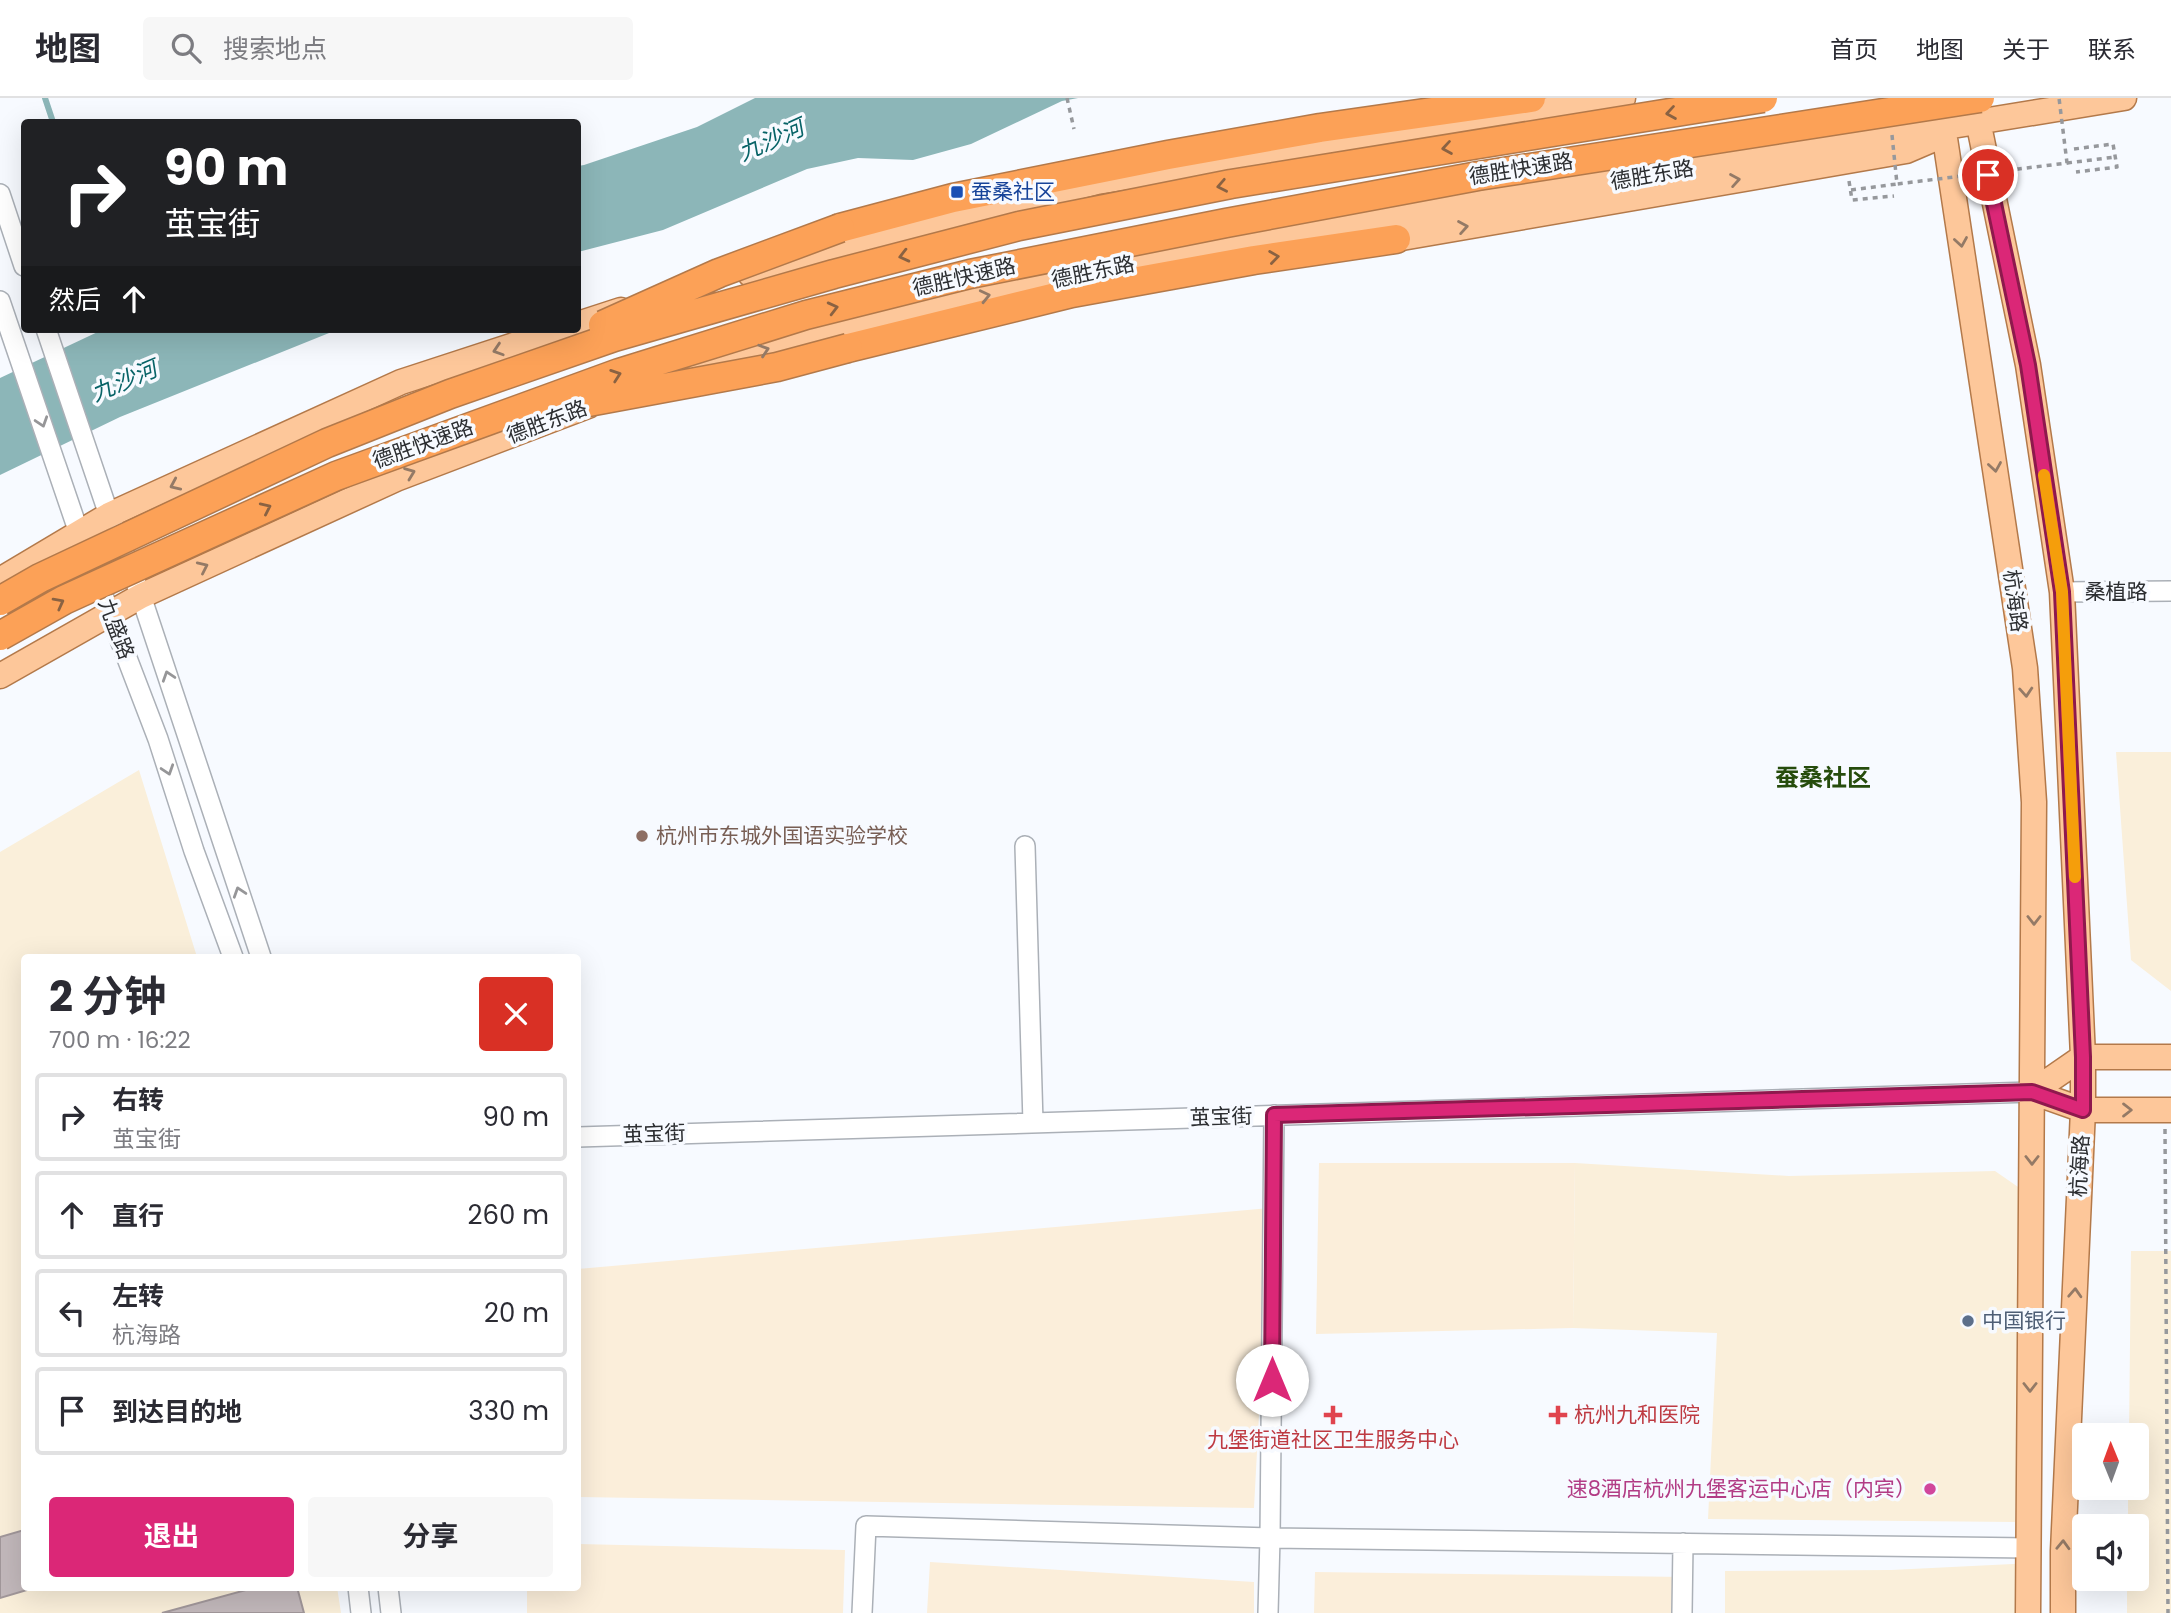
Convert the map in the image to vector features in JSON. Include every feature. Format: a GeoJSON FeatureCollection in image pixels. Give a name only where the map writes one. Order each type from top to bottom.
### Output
{"type":"FeatureCollection","features":[{"type":"Feature","properties":{"kind":"highway"},"geometry":{"type":"LineString","coordinates":[[450,394],[719,273],[852,225],[953,198],[1168,155],[1320,128],[1531,98]]}},
{"type":"Feature","properties":{"kind":"highway","name":"德胜快速路"},"geometry":{"type":"LineString","coordinates":[[0,601],[40,578],[327,443],[450,394],[627,333],[834,274],[1019,226],[1231,184],[1763,98]]}},
{"type":"Feature","properties":{"kind":"highway","name":"德胜快速路"},"geometry":{"type":"LineString","coordinates":[[0,636],[64,600],[336,476],[620,373],[806,315],[970,274],[1478,176],[1977,106]]}},
{"type":"Feature","properties":{"kind":"highway"},"geometry":{"type":"LineString","coordinates":[[485,422],[777,367],[1072,293],[1254,260],[1396,239]]}},
{"type":"Feature","properties":{"kind":"main road"},"geometry":{"type":"LineString","coordinates":[[581,323],[792,262],[1097,181],[1623,98]]}},
{"type":"Feature","properties":{"kind":"main road","name":"杭海路"},"geometry":{"type":"LineString","coordinates":[[1940,98],[2025,668],[2034,802],[2028,1613]]}},
{"type":"Feature","properties":{"kind":"main road"},"geometry":{"type":"LineString","coordinates":[[1396,239],[1906,151],[1944,130],[1977,106],[2124,98]]}},
{"type":"Feature","properties":{"kind":"main road","name":"杭海路"},"geometry":{"type":"LineString","coordinates":[[1977,106],[2028,365],[2062,592],[2083,1057],[2083,1110],[2063,1537],[2063,1613]]}},
{"type":"Feature","properties":{"kind":"main road","name":"德胜东路"},"geometry":{"type":"LineString","coordinates":[[0,676],[141,596],[396,479],[592,405],[785,343],[1076,274],[1264,239],[1944,130]]}},
{"type":"Feature","properties":{"kind":"main road"},"geometry":{"type":"LineString","coordinates":[[0,580],[109,515],[401,382],[551,333]]}},
{"type":"Feature","properties":{"kind":"main road"},"geometry":{"type":"LineString","coordinates":[[2032,1092],[2083,1057],[2171,1057]]}},
{"type":"Feature","properties":{"kind":"main road"},"geometry":{"type":"LineString","coordinates":[[2032,1092],[2083,1110],[2168,1110]]}},
{"type":"Feature","properties":{"kind":"street"},"geometry":{"type":"LineString","coordinates":[[0,194],[21,257]]}},
{"type":"Feature","properties":{"kind":"street","name":"九盛路"},"geometry":{"type":"LineString","coordinates":[[0,301],[79,533],[158,739],[232,954]]}},
{"type":"Feature","properties":{"kind":"street","name":"九盛路"},"geometry":{"type":"LineString","coordinates":[[49,338],[109,515],[141,596],[260,954]]}},
{"type":"Feature","properties":{"kind":"street","name":"桑植路"},"geometry":{"type":"LineString","coordinates":[[2062,592],[2171,591]]}},
{"type":"Feature","properties":{"kind":"street"},"geometry":{"type":"LineString","coordinates":[[1026,846],[1032,1123]]}},
{"type":"Feature","properties":{"kind":"street","name":"茧宝街"},"geometry":{"type":"LineString","coordinates":[[581,1136],[2032,1092]]}},
{"type":"Feature","properties":{"kind":"street"},"geometry":{"type":"LineString","coordinates":[[1268,1613],[1274,1115]]}},
{"type":"Feature","properties":{"kind":"street"},"geometry":{"type":"LineString","coordinates":[[862,1613],[866,1526],[1270,1538],[2029,1548]]}},
{"type":"Feature","properties":{"kind":"street"},"geometry":{"type":"LineString","coordinates":[[1682,1613],[1683,1543]]}},
{"type":"Feature","properties":{"kind":"street"},"geometry":{"type":"LineString","coordinates":[[358,1591],[361,1613]]}},
{"type":"Feature","properties":{"kind":"street"},"geometry":{"type":"LineString","coordinates":[[388,1591],[391,1613]]}},
{"type":"Feature","properties":{"kind":"path"},"geometry":{"type":"LineString","coordinates":[[1067,98],[1074,129]]}},
{"type":"Feature","properties":{"kind":"path"},"geometry":{"type":"LineString","coordinates":[[2059,98],[2067,163]]}},
{"type":"Feature","properties":{"kind":"path"},"geometry":{"type":"LineString","coordinates":[[1892,135],[1898,184]]}},
{"type":"Feature","properties":{"kind":"path"},"geometry":{"type":"LineString","coordinates":[[2074,149],[2113,144],[2117,167],[2076,172]]}},
{"type":"Feature","properties":{"kind":"path"},"geometry":{"type":"LineString","coordinates":[[1850,190],[2115,157]]}},
{"type":"Feature","properties":{"kind":"path"},"geometry":{"type":"LineString","coordinates":[[1849,180],[1852,200],[1894,196]]}},
{"type":"Feature","properties":{"kind":"path"},"geometry":{"type":"LineString","coordinates":[[2168,1110],[2168,1613]]}},
{"type":"Feature","properties":{"kind":"shaded area"},"geometry":{"type":"Polygon","coordinates":[[[2116,752],[2171,752],[2171,991],[2131,960],[2116,752]]]}},
{"type":"Feature","properties":{"kind":"shaded area"},"geometry":{"type":"Polygon","coordinates":[[[139,770],[196,954],[21,954],[21,1591],[338,1591],[341,1613],[0,1613],[0,852],[139,770]]]}},
{"type":"Feature","properties":{"kind":"shaded area"},"geometry":{"type":"Polygon","coordinates":[[[1319,1163],[1575,1163],[1573,1328],[1316,1334],[1319,1163]]]}},
{"type":"Feature","properties":{"kind":"shaded area"},"geometry":{"type":"Polygon","coordinates":[[[1575,1163],[1789,1176],[1995,1171],[2021,1189],[2023,1270],[2015,1522],[1708,1519],[1717,1333],[1573,1328],[1575,1163]]]}},
{"type":"Feature","properties":{"kind":"shaded area"},"geometry":{"type":"Polygon","coordinates":[[[1270,1208],[1254,1508],[581,1497],[581,1269],[1270,1208]]]}},
{"type":"Feature","properties":{"kind":"shaded area"},"geometry":{"type":"Polygon","coordinates":[[[2131,1251],[2171,1251],[2171,1613],[2127,1613],[2127,1591],[2149,1591],[2149,1514],[2128,1514],[2128,1500],[2149,1500],[2149,1423],[2129,1423],[2131,1251]]]}},
{"type":"Feature","properties":{"kind":"shaded area"},"geometry":{"type":"Polygon","coordinates":[[[581,1544],[845,1550],[843,1613],[527,1613],[527,1591],[581,1591],[581,1544]]]}},
{"type":"Feature","properties":{"kind":"shaded area"},"geometry":{"type":"Polygon","coordinates":[[[930,1562],[1254,1582],[1254,1613],[927,1613],[930,1562]]]}},
{"type":"Feature","properties":{"kind":"shaded area"},"geometry":{"type":"Polygon","coordinates":[[[2033,1563],[2033,1613],[1725,1613],[1725,1571],[1891,1570],[2033,1563]]]}},
{"type":"Feature","properties":{"kind":"shaded area"},"geometry":{"type":"Polygon","coordinates":[[[1315,1572],[1684,1577],[1683,1613],[1314,1613],[1315,1572]]]}},
{"type":"Feature","properties":{"kind":"water","name":"九沙河"},"geometry":{"type":"Polygon","coordinates":[[[755,98],[1078,98],[1062,101],[971,144],[913,160],[858,158],[807,169],[663,230],[581,251],[581,166],[697,127],[755,98]]]}},
{"type":"Feature","properties":{"kind":"water","name":"九沙河"},"geometry":{"type":"Polygon","coordinates":[[[96,333],[329,333],[120,417],[0,475],[0,378],[96,333]]]}},
{"type":"Feature","properties":{"kind":"building"},"geometry":{"type":"Polygon","coordinates":[[[21,1531],[21,1591],[24,1591],[0,1598],[0,1537],[21,1531]]]}},
{"type":"Feature","properties":{"kind":"building"},"geometry":{"type":"Polygon","coordinates":[[[242,1591],[298,1591],[304,1613],[162,1613],[242,1591]]]}},
{"type":"Feature","properties":{"kind":"waterway"},"geometry":{"type":"LineString","coordinates":[[45,98],[52,119]]}},
{"type":"Feature","properties":{"kind":"slow traffic"},"geometry":{"type":"LineString","coordinates":[[2044,475],[2062,592],[2075,877]]}},
{"type":"Feature","properties":{"kind":"place","name":"蚕桑社区"},"geometry":{"type":"Point","coordinates":[957,192]}},
{"type":"Feature","properties":{"kind":"place","name":"杭州市东城外国语实验学校"},"geometry":{"type":"Point","coordinates":[642,836]}},
{"type":"Feature","properties":{"kind":"place","name":"中国银行"},"geometry":{"type":"Point","coordinates":[1968,1321]}},
{"type":"Feature","properties":{"kind":"place","name":"九堡街道社区卫生服务中心"},"geometry":{"type":"Point","coordinates":[1333,1415]}},
{"type":"Feature","properties":{"kind":"place","name":"杭州九和医院"},"geometry":{"type":"Point","coordinates":[1558,1415]}},
{"type":"Feature","properties":{"kind":"place","name":"速8酒店杭州九堡客运中心店（内宾）"},"geometry":{"type":"Point","coordinates":[1930,1489]}},
{"type":"Feature","properties":{"kind":"district","name":"蚕桑社区"},"geometry":{"type":"Point","coordinates":[1823,778]}},
{"type":"Feature","properties":{"kind":"route"},"geometry":{"type":"LineString","coordinates":[[1272,1380],[1274,1115],[2032,1092],[2083,1110],[2083,1057],[2062,592],[2028,365],[1988,175]]}}]}
